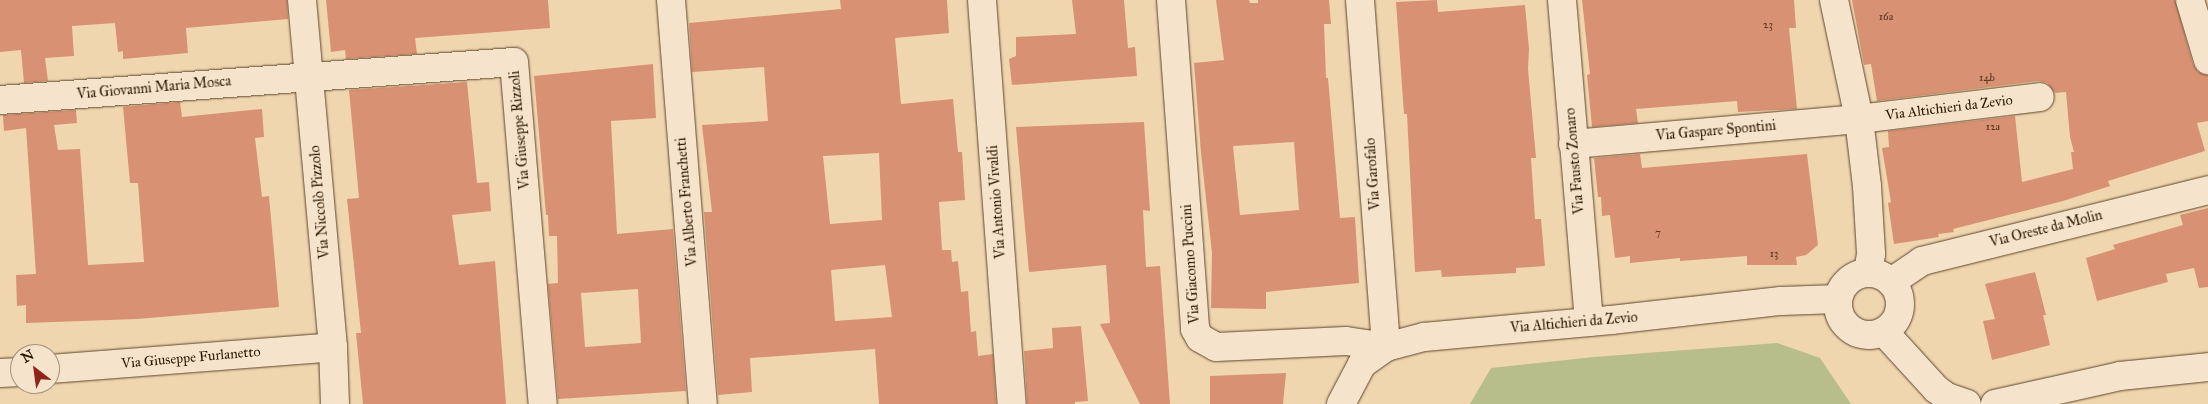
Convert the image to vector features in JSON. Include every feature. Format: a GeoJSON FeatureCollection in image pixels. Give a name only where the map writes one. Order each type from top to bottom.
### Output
{"type":"FeatureCollection","features":[{"type":"Feature","properties":{"kind":"street","name":"Via Niccolò Pizzolo"},"geometry":{"type":"LineString","coordinates":[[302,0],[333,347],[335,404]]}},
{"type":"Feature","properties":{"kind":"street","name":"Via Alberto Franchetti"},"geometry":{"type":"LineString","coordinates":[[671,0],[703,404]]}},
{"type":"Feature","properties":{"kind":"street","name":"Via Antonio Vivaldi"},"geometry":{"type":"LineString","coordinates":[[982,0],[1012,404]]}},
{"type":"Feature","properties":{"kind":"street","name":"Via Giacomo Puccini"},"geometry":{"type":"LineString","coordinates":[[1172,0],[1195,329],[1200,338],[1216,347],[1346,341],[1386,347]]}},
{"type":"Feature","properties":{"kind":"street","name":"Via Garofalo"},"geometry":{"type":"LineString","coordinates":[[1360,0],[1386,347]]}},
{"type":"Feature","properties":{"kind":"street","name":"Via Fausto Zonaro"},"geometry":{"type":"LineString","coordinates":[[1562,0],[1589,322]]}},
{"type":"Feature","properties":{"kind":"street"},"geometry":{"type":"LineString","coordinates":[[1834,0],[1859,119],[1867,186],[1871,254],[1880,278],[1898,294],[1900,306],[1897,316],[1884,332],[1871,335],[1860,334],[1850,329],[1842,321],[1838,310],[1838,299],[1848,281],[1858,275],[1880,278]]}},
{"type":"Feature","properties":{"kind":"street"},"geometry":{"type":"LineString","coordinates":[[2190,0],[2208,60]]}},
{"type":"Feature","properties":{"kind":"street","name":"Via Giuseppe Rizzoli"},"geometry":{"type":"LineString","coordinates":[[308,76],[514,62],[543,404]]}},
{"type":"Feature","properties":{"kind":"street","name":"Via Giovanni Maria Mosca"},"geometry":{"type":"LineString","coordinates":[[0,100],[308,76]]}},
{"type":"Feature","properties":{"kind":"street","name":"Via Altichieri da Zevio"},"geometry":{"type":"LineString","coordinates":[[1859,119],[2040,96]]}},
{"type":"Feature","properties":{"kind":"street","name":"Via Gaspare Spontini"},"geometry":{"type":"LineString","coordinates":[[1573,144],[1859,119]]}},
{"type":"Feature","properties":{"kind":"street","name":"Via Oreste da Molin"},"geometry":{"type":"LineString","coordinates":[[1880,278],[1922,261],[2208,190]]}},
{"type":"Feature","properties":{"kind":"street","name":"Via Altichieri da Zevio"},"geometry":{"type":"LineString","coordinates":[[1341,404],[1362,364],[1386,347],[1424,337],[1589,322],[1781,301],[1838,299]]}},
{"type":"Feature","properties":{"kind":"street"},"geometry":{"type":"LineString","coordinates":[[1884,332],[1936,388],[1947,396],[1967,404]]}},
{"type":"Feature","properties":{"kind":"street","name":"Via Giuseppe Furlanetto"},"geometry":{"type":"LineString","coordinates":[[60,368],[333,347]]}},
{"type":"Feature","properties":{"kind":"street"},"geometry":{"type":"LineString","coordinates":[[1995,404],[2120,376],[2208,367]]}},
{"type":"Feature","properties":{"kind":"green space"},"geometry":{"type":"Polygon","coordinates":[[[1777,343],[1820,358],[1851,404],[1470,404],[1491,368],[1594,357],[1777,343]]]}},
{"type":"Feature","properties":{"kind":"building"},"geometry":{"type":"Polygon","coordinates":[[[0,0],[287,0],[288,19],[186,28],[188,53],[123,59],[123,51],[118,52],[115,23],[72,26],[74,56],[45,58],[48,81],[24,83],[21,50],[0,52],[0,0]]]}},
{"type":"Feature","properties":{"kind":"building"},"geometry":{"type":"Polygon","coordinates":[[[326,0],[548,0],[550,28],[415,38],[417,54],[346,59],[345,50],[331,52],[326,0]]]}},
{"type":"Feature","properties":{"kind":"building"},"geometry":{"type":"Polygon","coordinates":[[[840,0],[947,0],[949,33],[895,38],[901,104],[953,99],[958,152],[962,152],[965,200],[939,202],[942,250],[951,250],[952,262],[958,261],[961,292],[968,291],[971,332],[976,331],[978,356],[993,354],[996,404],[879,404],[875,349],[750,358],[752,392],[718,395],[704,212],[712,212],[702,125],[768,121],[764,67],[692,72],[689,23],[841,9],[840,0]],[[879,153],[823,156],[830,224],[882,220],[879,153]],[[885,265],[831,270],[835,321],[892,317],[885,265]]]}},
{"type":"Feature","properties":{"kind":"building"},"geometry":{"type":"Polygon","coordinates":[[[1072,0],[1124,0],[1128,48],[1135,47],[1137,76],[1012,85],[1009,59],[1016,56],[1016,37],[1076,34],[1072,0]]]}},
{"type":"Feature","properties":{"kind":"building"},"geometry":{"type":"Polygon","coordinates":[[[1216,0],[1249,0],[1250,3],[1258,3],[1258,0],[1329,0],[1331,24],[1324,24],[1326,78],[1328,78],[1340,218],[1355,217],[1359,283],[1266,292],[1266,309],[1211,308],[1212,253],[1201,153],[1194,63],[1224,60],[1216,0]],[[1294,142],[1233,146],[1240,215],[1299,210],[1294,142]]]}},
{"type":"Feature","properties":{"kind":"building"},"geometry":{"type":"Polygon","coordinates":[[[1437,0],[1438,12],[1525,5],[1529,49],[1528,69],[1536,158],[1531,158],[1535,219],[1541,219],[1545,266],[1516,268],[1516,273],[1442,277],[1441,270],[1415,272],[1407,114],[1404,114],[1396,2],[1437,0]]]}},
{"type":"Feature","properties":{"kind":"building"},"geometry":{"type":"Polygon","coordinates":[[[1582,0],[1794,0],[1796,28],[1789,28],[1797,109],[1738,112],[1737,101],[1636,109],[1638,123],[1592,127],[1587,75],[1590,74],[1582,0]]]}},
{"type":"Feature","properties":{"kind":"building"},"geometry":{"type":"Polygon","coordinates":[[[1852,0],[2175,0],[2193,64],[2198,72],[2208,75],[2208,121],[2197,123],[2205,151],[2108,181],[2110,186],[2063,201],[1953,229],[1954,232],[1938,234],[1939,237],[1894,244],[1888,203],[1891,202],[1882,148],[1889,147],[1888,131],[2015,116],[2022,182],[2073,169],[2071,152],[2074,152],[2070,137],[2066,92],[2055,93],[2047,83],[2038,81],[1877,101],[1871,64],[1864,65],[1852,0]]]}},
{"type":"Feature","properties":{"kind":"building"},"geometry":{"type":"Polygon","coordinates":[[[653,64],[656,118],[611,121],[617,234],[673,229],[686,391],[558,399],[548,284],[558,283],[557,236],[549,236],[534,76],[653,64]],[[638,289],[581,293],[585,347],[641,343],[638,289]]]}},
{"type":"Feature","properties":{"kind":"building"},"geometry":{"type":"Polygon","coordinates":[[[467,82],[477,183],[489,182],[491,211],[452,215],[459,265],[495,261],[506,404],[363,404],[356,333],[361,333],[347,199],[359,198],[349,90],[467,82]]]}},
{"type":"Feature","properties":{"kind":"building"},"geometry":{"type":"Polygon","coordinates":[[[180,102],[182,117],[262,109],[264,137],[255,138],[262,197],[269,196],[279,307],[137,319],[26,323],[26,305],[17,306],[16,275],[36,274],[26,128],[4,131],[3,115],[76,110],[77,123],[54,125],[58,150],[80,149],[88,265],[144,262],[138,183],[130,183],[123,107],[180,102]]]}},
{"type":"Feature","properties":{"kind":"building"},"geometry":{"type":"Polygon","coordinates":[[[1144,122],[1150,211],[1143,210],[1146,267],[1160,266],[1170,404],[1140,404],[1100,324],[1110,323],[1106,265],[1029,272],[1016,127],[1144,122]]]}},
{"type":"Feature","properties":{"kind":"building"},"geometry":{"type":"Polygon","coordinates":[[[1640,154],[1642,168],[1807,154],[1818,245],[1806,255],[1796,257],[1797,265],[1747,265],[1747,256],[1680,261],[1680,258],[1630,263],[1630,256],[1615,258],[1610,215],[1602,216],[1601,197],[1598,197],[1594,158],[1640,154]]]}},
{"type":"Feature","properties":{"kind":"building"},"geometry":{"type":"Polygon","coordinates":[[[2208,208],[2208,287],[2199,288],[2194,268],[2166,274],[2168,282],[2097,301],[2086,258],[2115,249],[2113,245],[2183,225],[2180,215],[2208,208]]]}},
{"type":"Feature","properties":{"kind":"building"},"geometry":{"type":"Polygon","coordinates":[[[2035,272],[2046,315],[2043,315],[2050,345],[1992,360],[1983,321],[1995,319],[1985,284],[2035,272]]]}},
{"type":"Feature","properties":{"kind":"building"},"geometry":{"type":"Polygon","coordinates":[[[1081,326],[1088,401],[1075,402],[1075,404],[1027,404],[1024,351],[1053,348],[1052,328],[1081,326]]]}},
{"type":"Feature","properties":{"kind":"building"},"geometry":{"type":"Polygon","coordinates":[[[1286,373],[1283,404],[1210,404],[1210,376],[1286,373]]]}}]}
